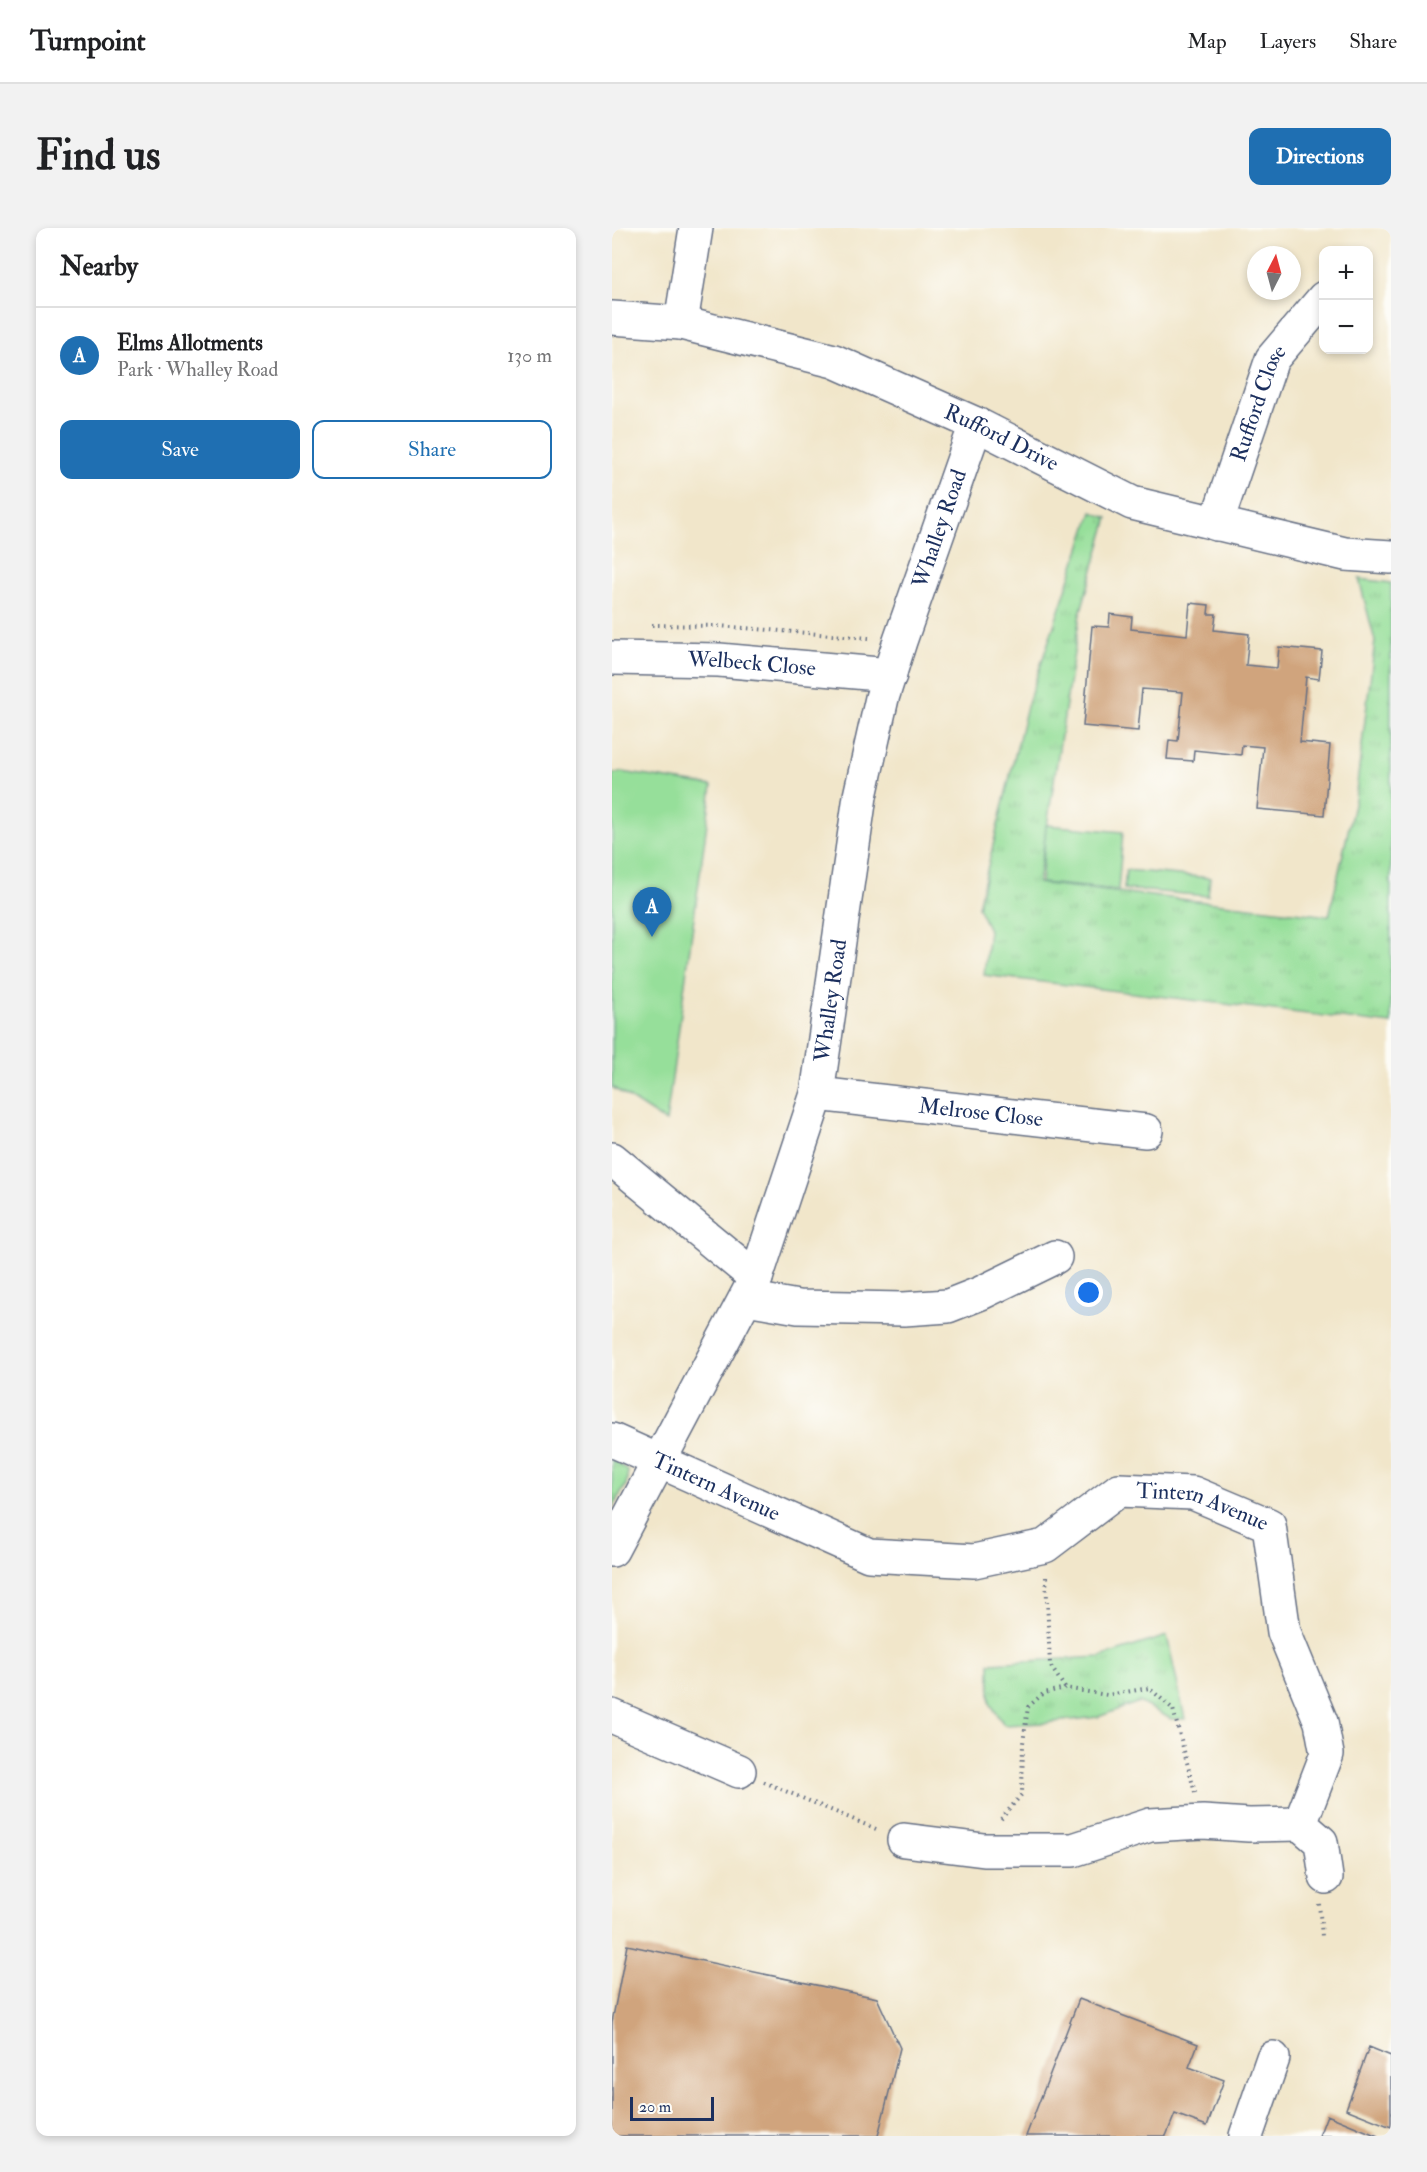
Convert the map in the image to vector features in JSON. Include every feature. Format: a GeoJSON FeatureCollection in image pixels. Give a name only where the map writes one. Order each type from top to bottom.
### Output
{"type":"FeatureCollection","features":[{"type":"Feature","properties":{"kind":"street"},"geometry":{"type":"LineString","coordinates":[[681,323],[696,228]]}},
{"type":"Feature","properties":{"kind":"street","name":"Rufford Close"},"geometry":{"type":"LineString","coordinates":[[1216,524],[1272,359],[1321,300]]}},
{"type":"Feature","properties":{"kind":"street","name":"Rufford Drive"},"geometry":{"type":"LineString","coordinates":[[612,318],[681,323],[834,361],[976,424],[1132,503],[1345,554],[1391,557]]}},
{"type":"Feature","properties":{"kind":"street","name":"Whalley Road"},"geometry":{"type":"LineString","coordinates":[[612,1551],[751,1288],[817,1094],[860,795],[882,698],[976,424]]}},
{"type":"Feature","properties":{"kind":"street","name":"Welbeck Close"},"geometry":{"type":"LineString","coordinates":[[612,658],[719,660],[890,675]]}},
{"type":"Feature","properties":{"kind":"street","name":"Melrose Close"},"geometry":{"type":"LineString","coordinates":[[817,1094],[1146,1131]]}},
{"type":"Feature","properties":{"kind":"street"},"geometry":{"type":"LineString","coordinates":[[612,1159],[751,1288],[798,1307],[904,1309],[948,1306],[981,1293],[1055,1257]]}},
{"type":"Feature","properties":{"kind":"street","name":"Tintern Avenue"},"geometry":{"type":"LineString","coordinates":[[612,1440],[869,1555],[974,1561],[1045,1546],[1119,1490],[1193,1493],[1269,1525],[1284,1632],[1321,1722],[1327,1754],[1300,1824]]}},
{"type":"Feature","properties":{"kind":"street"},"geometry":{"type":"LineString","coordinates":[[612,1716],[739,1771]]}},
{"type":"Feature","properties":{"kind":"street"},"geometry":{"type":"LineString","coordinates":[[904,1840],[984,1850],[1073,1850],[1150,1825],[1203,1822],[1249,1825],[1300,1824],[1321,1842],[1326,1877]]}},
{"type":"Feature","properties":{"kind":"street"},"geometry":{"type":"LineString","coordinates":[[1246,2136],[1272,2058]]}},
{"type":"Feature","properties":{"kind":"path"},"geometry":{"type":"LineString","coordinates":[[1045,1546],[1050,1665],[1065,1688]]}},
{"type":"Feature","properties":{"kind":"path"},"geometry":{"type":"LineString","coordinates":[[984,1850],[1004,1813],[1022,1794],[1023,1743],[1028,1707],[1044,1693],[1065,1688],[1107,1695],[1149,1688],[1173,1709],[1203,1822]]}},
{"type":"Feature","properties":{"kind":"path"},"geometry":{"type":"LineString","coordinates":[[739,1771],[904,1840]]}},
{"type":"Feature","properties":{"kind":"green space"},"geometry":{"type":"Polygon","coordinates":[[[1092,512],[1108,518],[1080,614],[1038,883],[1329,916],[1355,800],[1375,641],[1359,579],[1391,583],[1391,1024],[984,975],[989,930],[978,907],[1027,706],[1092,512]]]}},
{"type":"Feature","properties":{"kind":"green space"},"geometry":{"type":"Polygon","coordinates":[[[622,772],[712,786],[666,1122],[612,1087],[612,774],[622,772]]]}},
{"type":"Feature","properties":{"kind":"green space"},"geometry":{"type":"Polygon","coordinates":[[[1046,825],[1123,832],[1118,890],[1041,883],[1046,825]]]}},
{"type":"Feature","properties":{"kind":"green space"},"geometry":{"type":"Polygon","coordinates":[[[1126,870],[1210,878],[1208,896],[1124,889],[1126,870]]]}},
{"type":"Feature","properties":{"kind":"green space"},"geometry":{"type":"Polygon","coordinates":[[[612,1458],[628,1471],[626,1485],[612,1509],[612,1458]]]}},
{"type":"Feature","properties":{"kind":"green space"},"geometry":{"type":"Polygon","coordinates":[[[1167,1636],[1185,1719],[1171,1719],[1139,1702],[1098,1717],[1004,1725],[990,1703],[990,1663],[1100,1657],[1167,1636]]]}},
{"type":"Feature","properties":{"kind":"building"},"geometry":{"type":"Polygon","coordinates":[[[1190,603],[1209,605],[1208,614],[1216,614],[1214,630],[1249,634],[1246,665],[1277,668],[1279,647],[1322,651],[1319,679],[1306,677],[1300,742],[1330,745],[1324,815],[1257,809],[1263,747],[1242,745],[1241,755],[1194,750],[1193,761],[1167,759],[1169,740],[1178,741],[1183,692],[1142,689],[1138,731],[1083,726],[1092,626],[1109,627],[1110,614],[1132,617],[1131,629],[1187,635],[1190,603]]]}},
{"type":"Feature","properties":{"kind":"building"},"geometry":{"type":"Polygon","coordinates":[[[627,1945],[877,1998],[900,2048],[878,2136],[612,2136],[612,2022],[627,1945]]]}},
{"type":"Feature","properties":{"kind":"building"},"geometry":{"type":"Polygon","coordinates":[[[1079,1999],[1198,2044],[1189,2067],[1224,2080],[1207,2126],[1175,2114],[1166,2136],[1026,2136],[1079,1999]]]}},
{"type":"Feature","properties":{"kind":"building"},"geometry":{"type":"Polygon","coordinates":[[[1369,2047],[1391,2056],[1391,2127],[1346,2109],[1369,2047]]]}},
{"type":"Feature","properties":{"kind":"building"},"geometry":{"type":"Polygon","coordinates":[[[1327,2115],[1378,2136],[1319,2136],[1327,2115]]]}},
{"type":"Feature","properties":{"kind":"place","name":"Elms Allotments"},"geometry":{"type":"Point","coordinates":[652,937]}}]}
